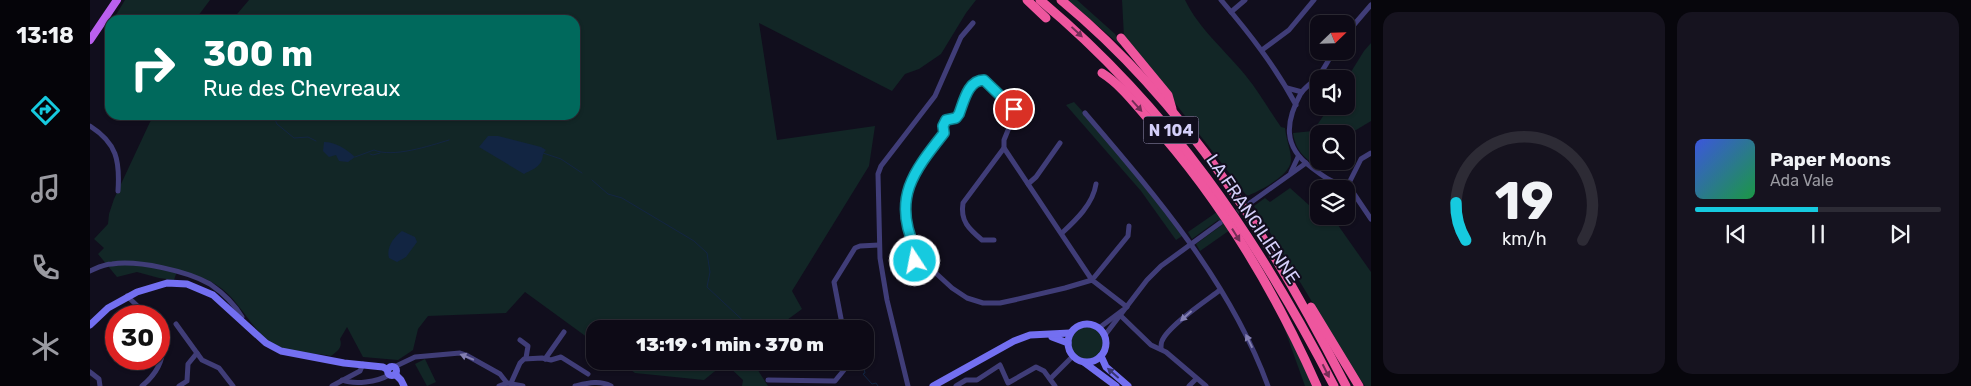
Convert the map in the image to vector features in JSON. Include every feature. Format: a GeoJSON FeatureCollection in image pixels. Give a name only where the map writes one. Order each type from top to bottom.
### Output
{"type":"FeatureCollection","features":[{"type":"Feature","properties":{"kind":"highway"},"geometry":{"type":"LineString","coordinates":[[1027,0],[1046,18]]}},
{"type":"Feature","properties":{"kind":"highway","name":"LA FRANCILIENNE"},"geometry":{"type":"LineString","coordinates":[[1040,0],[1103,56],[1170,129],[1229,207],[1276,282],[1334,386]]}},
{"type":"Feature","properties":{"kind":"highway","name":"LA FRANCILIENNE"},"geometry":{"type":"LineString","coordinates":[[1061,0],[1112,47],[1174,114],[1210,158],[1240,200],[1300,299],[1346,386]]}},
{"type":"Feature","properties":{"kind":"highway"},"geometry":{"type":"LineString","coordinates":[[1121,38],[1168,95],[1174,114]]}},
{"type":"Feature","properties":{"kind":"highway"},"geometry":{"type":"LineString","coordinates":[[1102,72],[1116,83],[1161,133],[1205,188],[1272,295],[1293,333],[1317,386]]}},
{"type":"Feature","properties":{"kind":"highway"},"geometry":{"type":"LineString","coordinates":[[1276,282],[1276,291],[1302,340],[1322,386]]}},
{"type":"Feature","properties":{"kind":"highway"},"geometry":{"type":"LineString","coordinates":[[1300,299],[1309,304],[1359,386]]}},
{"type":"Feature","properties":{"kind":"main road"},"geometry":{"type":"LineString","coordinates":[[107,15],[117,0]]}},
{"type":"Feature","properties":{"kind":"main road"},"geometry":{"type":"LineString","coordinates":[[90,40],[105,18]]}},
{"type":"Feature","properties":{"kind":"main road"},"geometry":{"type":"LineString","coordinates":[[90,326],[108,308],[127,296],[157,285],[187,284],[213,295],[266,343],[281,351],[344,363],[383,366],[401,380],[404,386]]}},
{"type":"Feature","properties":{"kind":"main road"},"geometry":{"type":"LineString","coordinates":[[933,386],[1014,341],[1036,334],[1070,333],[1081,324],[1094,324],[1105,335],[1107,342],[1106,350],[1092,362],[1085,362]]}},
{"type":"Feature","properties":{"kind":"main road"},"geometry":{"type":"LineString","coordinates":[[1070,333],[1068,343],[1073,356],[1085,362],[1116,386]]}},
{"type":"Feature","properties":{"kind":"main road"},"geometry":{"type":"LineString","coordinates":[[939,386],[1009,347],[1030,338],[1053,336],[1068,343]]}},
{"type":"Feature","properties":{"kind":"main road"},"geometry":{"type":"LineString","coordinates":[[1101,356],[1106,367],[1128,386]]}},
{"type":"Feature","properties":{"kind":"street"},"geometry":{"type":"LineString","coordinates":[[1221,0],[1262,50],[1296,105]]}},
{"type":"Feature","properties":{"kind":"street"},"geometry":{"type":"LineString","coordinates":[[1231,12],[1246,0]]}},
{"type":"Feature","properties":{"kind":"street"},"geometry":{"type":"LineString","coordinates":[[1262,50],[1289,30],[1314,0]]}},
{"type":"Feature","properties":{"kind":"street"},"geometry":{"type":"LineString","coordinates":[[1355,24],[1371,5]]}},
{"type":"Feature","properties":{"kind":"street"},"geometry":{"type":"LineString","coordinates":[[908,386],[887,300],[879,245],[878,174],[881,166],[935,96],[961,37],[973,23]]}},
{"type":"Feature","properties":{"kind":"street"},"geometry":{"type":"LineString","coordinates":[[1329,60],[1320,74],[1302,92],[1289,124],[1289,140],[1298,157],[1331,180]]}},
{"type":"Feature","properties":{"kind":"street"},"geometry":{"type":"LineString","coordinates":[[1127,307],[1092,280],[1004,148],[1004,140],[1015,113],[1014,109],[984,80],[977,80],[972,84],[959,114],[956,118],[946,120],[943,126],[944,133],[912,176],[907,195],[905,216],[915,248],[913,253],[915,261],[920,265],[927,265],[952,288],[967,298],[983,303],[1000,303],[1092,280],[1128,236],[1129,226]]}},
{"type":"Feature","properties":{"kind":"street"},"geometry":{"type":"LineString","coordinates":[[1287,88],[1302,92]]}},
{"type":"Feature","properties":{"kind":"street"},"geometry":{"type":"LineString","coordinates":[[1085,113],[1133,169],[1184,234],[1248,338],[1268,386]]}},
{"type":"Feature","properties":{"kind":"street"},"geometry":{"type":"LineString","coordinates":[[90,126],[105,137],[116,155],[119,167],[118,191]]}},
{"type":"Feature","properties":{"kind":"street"},"geometry":{"type":"LineString","coordinates":[[1028,184],[1036,177],[1060,143]]}},
{"type":"Feature","properties":{"kind":"street"},"geometry":{"type":"LineString","coordinates":[[994,240],[982,240],[967,226],[961,211],[963,203],[1004,148]]}},
{"type":"Feature","properties":{"kind":"street"},"geometry":{"type":"LineString","coordinates":[[1350,180],[1361,159],[1371,153]]}},
{"type":"Feature","properties":{"kind":"street"},"geometry":{"type":"LineString","coordinates":[[1291,172],[1298,157]]}},
{"type":"Feature","properties":{"kind":"street"},"geometry":{"type":"LineString","coordinates":[[1250,203],[1291,172],[1306,164]]}},
{"type":"Feature","properties":{"kind":"street"},"geometry":{"type":"LineString","coordinates":[[1062,233],[1070,227],[1094,195],[1096,184]]}},
{"type":"Feature","properties":{"kind":"street"},"geometry":{"type":"LineString","coordinates":[[1355,195],[1371,219]]}},
{"type":"Feature","properties":{"kind":"street"},"geometry":{"type":"LineString","coordinates":[[1105,335],[1146,280],[1161,266],[1220,223]]}},
{"type":"Feature","properties":{"kind":"street"},"geometry":{"type":"LineString","coordinates":[[841,320],[834,282],[855,248],[879,245]]}},
{"type":"Feature","properties":{"kind":"street"},"geometry":{"type":"LineString","coordinates":[[90,271],[102,266],[118,263],[154,267],[189,275],[209,284],[228,298],[242,317],[240,319]]}},
{"type":"Feature","properties":{"kind":"street"},"geometry":{"type":"LineString","coordinates":[[1161,349],[1162,340],[1180,322],[1197,306],[1220,290]]}},
{"type":"Feature","properties":{"kind":"street"},"geometry":{"type":"LineString","coordinates":[[127,296],[136,305]]}},
{"type":"Feature","properties":{"kind":"street"},"geometry":{"type":"LineString","coordinates":[[1099,328],[1127,307]]}},
{"type":"Feature","properties":{"kind":"street"},"geometry":{"type":"LineString","coordinates":[[1121,316],[1150,345],[1161,349],[1206,386]]}},
{"type":"Feature","properties":{"kind":"street"},"geometry":{"type":"LineString","coordinates":[[176,324],[202,360],[219,368],[233,386]]}},
{"type":"Feature","properties":{"kind":"street"},"geometry":{"type":"LineString","coordinates":[[545,359],[564,332]]}},
{"type":"Feature","properties":{"kind":"street"},"geometry":{"type":"LineString","coordinates":[[509,383],[520,363],[526,358],[528,346],[520,340]]}},
{"type":"Feature","properties":{"kind":"street"},"geometry":{"type":"LineString","coordinates":[[179,386],[187,381],[188,364],[197,353]]}},
{"type":"Feature","properties":{"kind":"street"},"geometry":{"type":"LineString","coordinates":[[342,380],[348,382],[368,381],[391,371],[415,357],[466,354],[500,374],[509,383]]}},
{"type":"Feature","properties":{"kind":"street"},"geometry":{"type":"LineString","coordinates":[[1050,379],[1073,356]]}},
{"type":"Feature","properties":{"kind":"street"},"geometry":{"type":"LineString","coordinates":[[526,358],[550,360],[561,357],[588,374]]}},
{"type":"Feature","properties":{"kind":"street"},"geometry":{"type":"LineString","coordinates":[[332,386],[360,371],[363,364]]}},
{"type":"Feature","properties":{"kind":"street"},"geometry":{"type":"LineString","coordinates":[[956,386],[966,380],[977,380],[1000,365],[1008,384],[1036,367],[1040,368],[1055,386]]}},
{"type":"Feature","properties":{"kind":"street"},"geometry":{"type":"LineString","coordinates":[[142,386],[157,370]]}},
{"type":"Feature","properties":{"kind":"street"},"geometry":{"type":"LineString","coordinates":[[768,380],[809,383],[835,381],[844,370]]}},
{"type":"Feature","properties":{"kind":"street"},"geometry":{"type":"LineString","coordinates":[[90,372],[98,379],[100,386]]}},
{"type":"Feature","properties":{"kind":"street"},"geometry":{"type":"LineString","coordinates":[[1190,386],[1196,379]]}},
{"type":"Feature","properties":{"kind":"street"},"geometry":{"type":"LineString","coordinates":[[977,380],[980,386]]}},
{"type":"Feature","properties":{"kind":"street"},"geometry":{"type":"LineString","coordinates":[[575,386],[595,382],[604,382],[612,386]]}},
{"type":"Feature","properties":{"kind":"street"},"geometry":{"type":"LineString","coordinates":[[499,386],[509,383],[523,386]]}},
{"type":"Feature","properties":{"kind":"green space"},"geometry":{"type":"Polygon","coordinates":[[[125,0],[210,0],[199,15],[116,15],[125,0]]]}},
{"type":"Feature","properties":{"kind":"green space"},"geometry":{"type":"Polygon","coordinates":[[[249,0],[976,0],[941,54],[919,69],[905,74],[892,91],[759,23],[777,140],[875,126],[869,166],[792,291],[802,309],[787,320],[586,320],[586,336],[525,292],[506,313],[428,316],[418,329],[413,350],[398,360],[363,357],[347,327],[340,339],[340,347],[331,356],[285,350],[276,346],[260,333],[228,294],[204,278],[177,271],[174,280],[137,272],[117,277],[98,254],[104,248],[94,239],[108,224],[114,199],[152,120],[580,120],[580,15],[236,15],[249,0]]]}},
{"type":"Feature","properties":{"kind":"green space"},"geometry":{"type":"Polygon","coordinates":[[[1068,0],[1077,0],[1115,34],[1120,45],[1068,0]]]}},
{"type":"Feature","properties":{"kind":"green space"},"geometry":{"type":"Polygon","coordinates":[[[1122,0],[1185,0],[1198,21],[1246,76],[1281,127],[1285,128],[1291,160],[1290,166],[1281,177],[1247,196],[1124,37],[1122,0]]]}},
{"type":"Feature","properties":{"kind":"green space"},"geometry":{"type":"Polygon","coordinates":[[[1371,43],[1371,121],[1355,131],[1355,125],[1317,125],[1324,115],[1355,115],[1355,70],[1352,70],[1371,43]]]}},
{"type":"Feature","properties":{"kind":"green space"},"geometry":{"type":"Polygon","coordinates":[[[1074,102],[1120,153],[1182,236],[1176,240],[1141,191],[1066,105],[1074,102]]]}},
{"type":"Feature","properties":{"kind":"green space"},"geometry":{"type":"Polygon","coordinates":[[[1310,131],[1310,161],[1299,150],[1293,133],[1310,131]]]}},
{"type":"Feature","properties":{"kind":"green space"},"geometry":{"type":"Polygon","coordinates":[[[1290,188],[1310,206],[1310,225],[1338,225],[1371,272],[1371,386],[1365,386],[1346,358],[1254,206],[1265,198],[1270,202],[1290,188]]]}},
{"type":"Feature","properties":{"kind":"green space"},"geometry":{"type":"Polygon","coordinates":[[[1217,212],[1230,230],[1200,251],[1196,244],[1222,225],[1218,220],[1192,239],[1188,232],[1217,212]]]}},
{"type":"Feature","properties":{"kind":"green space"},"geometry":{"type":"Polygon","coordinates":[[[1281,319],[1313,386],[1305,386],[1281,319]]]}},
{"type":"Feature","properties":{"kind":"green space"},"geometry":{"type":"Polygon","coordinates":[[[1087,327],[1099,331],[1103,343],[1099,355],[1087,359],[1075,355],[1071,343],[1075,331],[1087,327]]]}},
{"type":"Feature","properties":{"kind":"green space"},"geometry":{"type":"Polygon","coordinates":[[[425,359],[436,382],[427,386],[415,364],[425,359]]]}},
{"type":"Feature","properties":{"kind":"green space"},"geometry":{"type":"Polygon","coordinates":[[[631,370],[716,370],[704,380],[635,373],[631,370]]]}},
{"type":"Feature","properties":{"kind":"green space"},"geometry":{"type":"Polygon","coordinates":[[[732,370],[758,370],[768,386],[742,386],[743,380],[732,370]]]}},
{"type":"Feature","properties":{"kind":"water"},"geometry":{"type":"Polygon","coordinates":[[[488,136],[498,136],[546,150],[540,164],[524,174],[479,147],[488,136]]]}},
{"type":"Feature","properties":{"kind":"water"},"geometry":{"type":"Polygon","coordinates":[[[324,142],[341,146],[355,157],[348,162],[339,161],[336,155],[329,157],[323,151],[324,142]]]}},
{"type":"Feature","properties":{"kind":"water"},"geometry":{"type":"Polygon","coordinates":[[[402,231],[415,237],[417,242],[406,257],[397,262],[389,258],[388,254],[394,239],[402,231]]]}},
{"type":"Feature","properties":{"kind":"waterway"},"geometry":{"type":"LineString","coordinates":[[275,120],[277,124],[294,138],[308,137],[316,141]]}},
{"type":"Feature","properties":{"kind":"waterway"},"geometry":{"type":"LineString","coordinates":[[355,157],[374,150],[391,153],[401,152],[449,140]]}},
{"type":"Feature","properties":{"kind":"waterway"},"geometry":{"type":"LineString","coordinates":[[370,154],[380,153]]}},
{"type":"Feature","properties":{"kind":"waterway"},"geometry":{"type":"LineString","coordinates":[[543,153],[561,159],[582,173]]}},
{"type":"Feature","properties":{"kind":"waterway"},"geometry":{"type":"LineString","coordinates":[[592,180],[608,194],[622,198],[694,241],[707,253],[710,272],[707,287],[742,320]]}},
{"type":"Feature","properties":{"kind":"waterway"},"geometry":{"type":"LineString","coordinates":[[864,370],[865,373],[863,374],[872,384],[876,383],[878,386]]}},
{"type":"Feature","properties":{"kind":"tunnel"},"geometry":{"type":"LineString","coordinates":[[1231,216],[1250,203]]}},
{"type":"Feature","properties":{"kind":"route"},"geometry":{"type":"LineString","coordinates":[[915,261],[913,253],[915,248],[905,216],[907,195],[912,176],[944,133],[943,126],[946,120],[956,118],[972,84],[977,80],[984,80],[1014,109]]}}]}
